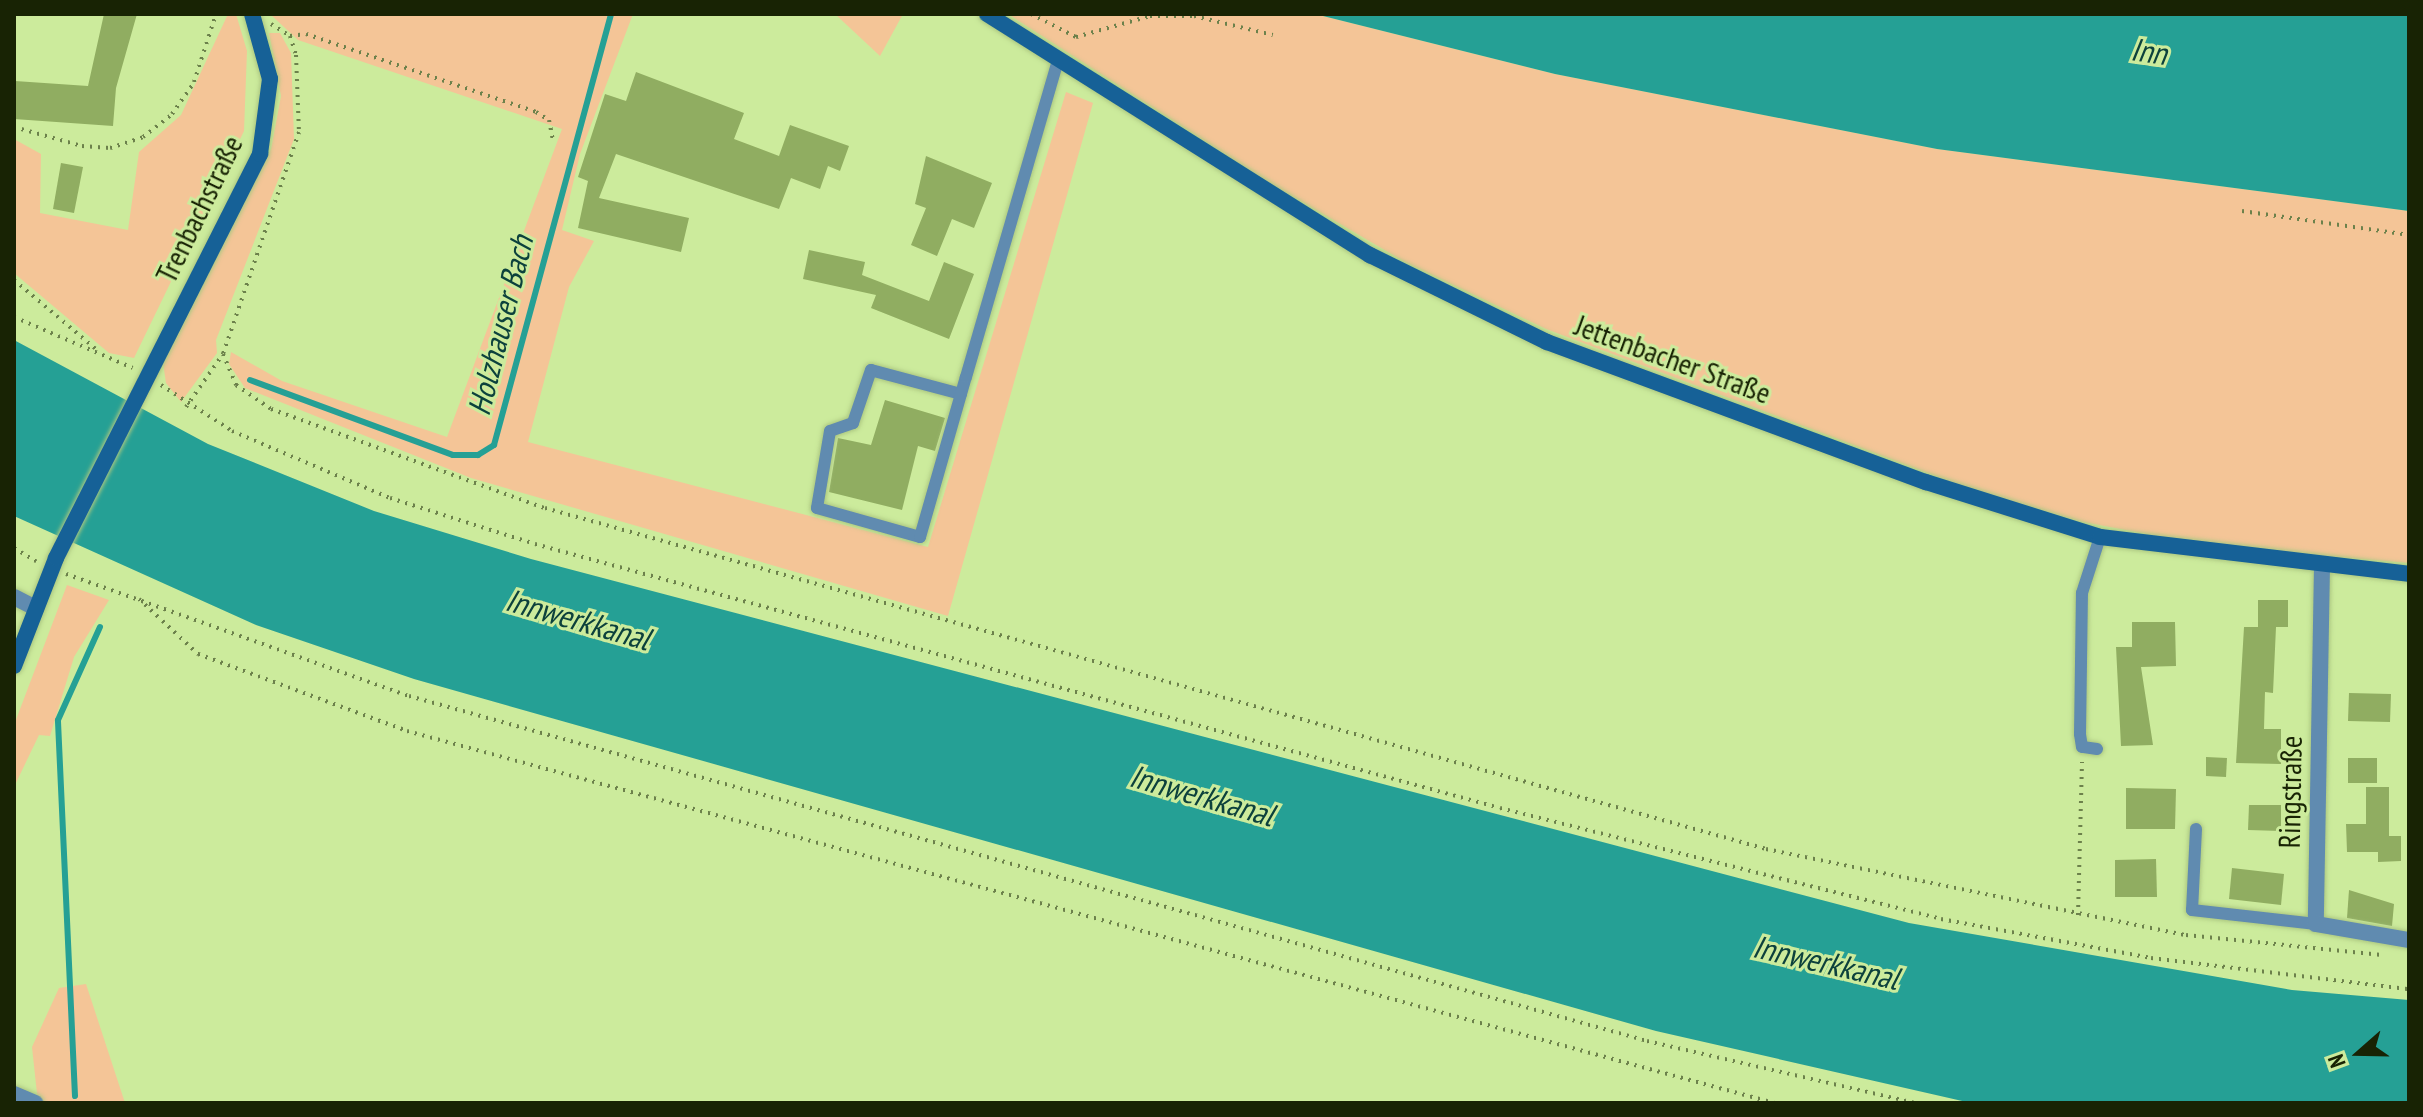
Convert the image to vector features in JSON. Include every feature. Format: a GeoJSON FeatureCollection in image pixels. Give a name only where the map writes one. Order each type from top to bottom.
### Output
{"type":"FeatureCollection","features":[{"type":"Feature","properties":{"kind":"street","name":"Jettenbacher Straße"},"geometry":{"type":"LineString","coordinates":[[987,14],[1057,63],[1370,255],[1547,342],[1955,492],[2100,537],[2322,566],[2409,574]]}},
{"type":"Feature","properties":{"kind":"street","name":"Trenbachstraße"},"geometry":{"type":"LineString","coordinates":[[14,666],[51,569],[140,372],[265,141],[270,79],[255,20]]}},
{"type":"Feature","properties":{"kind":"street","name":"Ringstraße"},"geometry":{"type":"LineString","coordinates":[[2316,924],[2322,566]]}},
{"type":"Feature","properties":{"kind":"street"},"geometry":{"type":"LineString","coordinates":[[14,597],[36,608]]}},
{"type":"Feature","properties":{"kind":"street"},"geometry":{"type":"LineString","coordinates":[[2316,924],[2409,940]]}},
{"type":"Feature","properties":{"kind":"street"},"geometry":{"type":"LineString","coordinates":[[14,1094],[35,1103]]}},
{"type":"Feature","properties":{"kind":"lane"},"geometry":{"type":"LineString","coordinates":[[961,394],[871,370],[853,423],[830,431],[817,508],[920,537],[1057,63]]}},
{"type":"Feature","properties":{"kind":"lane"},"geometry":{"type":"LineString","coordinates":[[2097,749],[2082,747],[2082,593],[2100,537]]}},
{"type":"Feature","properties":{"kind":"lane"},"geometry":{"type":"LineString","coordinates":[[2196,829],[2192,910],[2316,924]]}},
{"type":"Feature","properties":{"kind":"path"},"geometry":{"type":"LineString","coordinates":[[14,127],[82,146],[110,148],[143,137],[172,114],[194,82],[216,14]]}},
{"type":"Feature","properties":{"kind":"path"},"geometry":{"type":"LineString","coordinates":[[1031,14],[1076,37],[1150,16],[1194,16],[1273,35]]}},
{"type":"Feature","properties":{"kind":"path"},"geometry":{"type":"LineString","coordinates":[[255,20],[272,24],[290,36],[306,34],[536,112],[549,120],[553,140]]}},
{"type":"Feature","properties":{"kind":"path"},"geometry":{"type":"LineString","coordinates":[[186,407],[223,354],[299,132],[301,81],[290,36]]}},
{"type":"Feature","properties":{"kind":"path"},"geometry":{"type":"LineString","coordinates":[[2242,211],[2409,235]]}},
{"type":"Feature","properties":{"kind":"path"},"geometry":{"type":"LineString","coordinates":[[14,280],[100,353]]}},
{"type":"Feature","properties":{"kind":"path"},"geometry":{"type":"LineString","coordinates":[[14,317],[140,372],[186,407],[390,498],[535,544],[1645,848],[1941,919],[2151,958],[2409,989]]}},
{"type":"Feature","properties":{"kind":"path"},"geometry":{"type":"LineString","coordinates":[[223,354],[228,375],[254,401],[368,449],[545,508],[1439,763],[1766,849],[2078,915],[2394,956]]}},
{"type":"Feature","properties":{"kind":"path"},"geometry":{"type":"LineString","coordinates":[[140,355],[140,372]]}},
{"type":"Feature","properties":{"kind":"path"},"geometry":{"type":"LineString","coordinates":[[14,548],[51,569],[136,596],[424,701],[1647,1041],[1915,1103]]}},
{"type":"Feature","properties":{"kind":"path"},"geometry":{"type":"LineString","coordinates":[[136,596],[198,654],[407,731],[1774,1103]]}},
{"type":"Feature","properties":{"kind":"path"},"geometry":{"type":"LineString","coordinates":[[2078,915],[2082,747]]}},
{"type":"Feature","properties":{"kind":"shaded area"},"geometry":{"type":"Polygon","coordinates":[[[228,14],[236,14],[247,51],[244,131],[134,358],[109,353],[14,273],[14,139],[41,154],[40,213],[128,230],[139,152],[181,115],[228,14]]]}},
{"type":"Feature","properties":{"kind":"shaded area"},"geometry":{"type":"Polygon","coordinates":[[[270,14],[633,14],[580,154],[562,230],[594,241],[569,287],[528,442],[928,547],[1066,92],[1093,103],[948,616],[471,478],[245,388],[229,364],[231,352],[282,381],[447,437],[562,129],[298,40],[270,14]]]}},
{"type":"Feature","properties":{"kind":"shaded area"},"geometry":{"type":"Polygon","coordinates":[[[835,14],[903,14],[880,56],[835,14]]]}},
{"type":"Feature","properties":{"kind":"shaded area"},"geometry":{"type":"Polygon","coordinates":[[[1008,14],[1315,14],[1555,74],[1937,149],[2409,211],[2409,563],[2216,547],[2083,522],[1973,490],[1546,329],[1405,262],[1270,183],[1008,14]]]}},
{"type":"Feature","properties":{"kind":"shaded area"},"geometry":{"type":"Polygon","coordinates":[[[269,33],[280,33],[291,53],[294,139],[216,340],[217,353],[181,402],[166,383],[163,363],[271,149],[281,96],[269,33]]]}},
{"type":"Feature","properties":{"kind":"shaded area"},"geometry":{"type":"Polygon","coordinates":[[[67,585],[109,600],[74,657],[50,736],[39,735],[14,787],[14,725],[67,585]]]}},
{"type":"Feature","properties":{"kind":"shaded area"},"geometry":{"type":"Polygon","coordinates":[[[86,984],[125,1103],[38,1103],[32,1047],[59,988],[86,984]]]}},
{"type":"Feature","properties":{"kind":"water","name":"Inn"},"geometry":{"type":"Polygon","coordinates":[[[1315,14],[2409,14],[2409,211],[1937,149],[1555,74],[1315,14]]]}},
{"type":"Feature","properties":{"kind":"water","name":"Innwerkkanal"},"geometry":{"type":"Polygon","coordinates":[[[14,340],[208,444],[374,511],[531,559],[1909,923],[2292,990],[2409,1000],[2409,1103],[1971,1103],[1656,1031],[414,679],[256,625],[14,516],[14,340]]]}},
{"type":"Feature","properties":{"kind":"building"},"geometry":{"type":"Polygon","coordinates":[[[104,14],[137,14],[116,88],[113,126],[14,119],[15,81],[88,86],[104,14]]]}},
{"type":"Feature","properties":{"kind":"building"},"geometry":{"type":"Polygon","coordinates":[[[636,72],[744,113],[734,139],[779,156],[790,125],[849,146],[840,171],[828,166],[820,189],[791,178],[779,209],[616,154],[599,198],[689,218],[681,252],[578,228],[588,181],[578,177],[605,94],[626,101],[636,72]]]}},
{"type":"Feature","properties":{"kind":"building"},"geometry":{"type":"Polygon","coordinates":[[[926,156],[992,183],[974,228],[952,219],[937,256],[911,245],[926,208],[915,204],[926,156]]]}},
{"type":"Feature","properties":{"kind":"building"},"geometry":{"type":"Polygon","coordinates":[[[61,163],[83,167],[74,213],[53,209],[61,163]]]}},
{"type":"Feature","properties":{"kind":"building"},"geometry":{"type":"Polygon","coordinates":[[[809,250],[865,262],[862,275],[929,301],[944,262],[974,274],[949,339],[871,308],[876,295],[803,279],[809,250]]]}},
{"type":"Feature","properties":{"kind":"building"},"geometry":{"type":"Polygon","coordinates":[[[885,400],[945,418],[935,451],[918,446],[902,510],[829,492],[838,438],[871,445],[885,400]]]}},
{"type":"Feature","properties":{"kind":"building"},"geometry":{"type":"Polygon","coordinates":[[[2258,600],[2288,600],[2288,627],[2276,627],[2273,693],[2265,692],[2264,729],[2281,729],[2281,764],[2236,763],[2244,627],[2258,627],[2258,600]]]}},
{"type":"Feature","properties":{"kind":"building"},"geometry":{"type":"Polygon","coordinates":[[[2132,622],[2175,622],[2176,666],[2141,667],[2153,745],[2121,746],[2116,647],[2132,647],[2132,622]]]}},
{"type":"Feature","properties":{"kind":"building"},"geometry":{"type":"Polygon","coordinates":[[[2349,693],[2391,694],[2390,722],[2348,721],[2349,693]]]}},
{"type":"Feature","properties":{"kind":"building"},"geometry":{"type":"Polygon","coordinates":[[[2206,757],[2227,758],[2226,777],[2206,776],[2206,757]]]}},
{"type":"Feature","properties":{"kind":"building"},"geometry":{"type":"Polygon","coordinates":[[[2348,758],[2377,758],[2377,783],[2348,783],[2348,758]]]}},
{"type":"Feature","properties":{"kind":"building"},"geometry":{"type":"Polygon","coordinates":[[[2366,787],[2389,787],[2389,836],[2401,836],[2401,861],[2378,862],[2378,852],[2347,852],[2346,824],[2366,824],[2366,787]]]}},
{"type":"Feature","properties":{"kind":"building"},"geometry":{"type":"Polygon","coordinates":[[[2126,788],[2176,789],[2175,829],[2126,829],[2126,788]]]}},
{"type":"Feature","properties":{"kind":"building"},"geometry":{"type":"Polygon","coordinates":[[[2249,805],[2281,805],[2281,831],[2248,830],[2249,805]]]}},
{"type":"Feature","properties":{"kind":"building"},"geometry":{"type":"Polygon","coordinates":[[[2156,859],[2157,897],[2115,897],[2115,860],[2156,859]]]}},
{"type":"Feature","properties":{"kind":"building"},"geometry":{"type":"Polygon","coordinates":[[[2232,868],[2284,874],[2281,905],[2229,899],[2232,868]]]}},
{"type":"Feature","properties":{"kind":"building"},"geometry":{"type":"Polygon","coordinates":[[[2349,890],[2394,904],[2392,926],[2347,918],[2349,890]]]}},
{"type":"Feature","properties":{"kind":"waterway","name":"Holzhauser Bach"},"geometry":{"type":"LineString","coordinates":[[250,380],[453,455],[478,455],[494,445],[611,14]]}},
{"type":"Feature","properties":{"kind":"waterway","name":"Holzhauser Bach"},"geometry":{"type":"LineString","coordinates":[[75,1096],[58,720],[100,627]]}}]}
